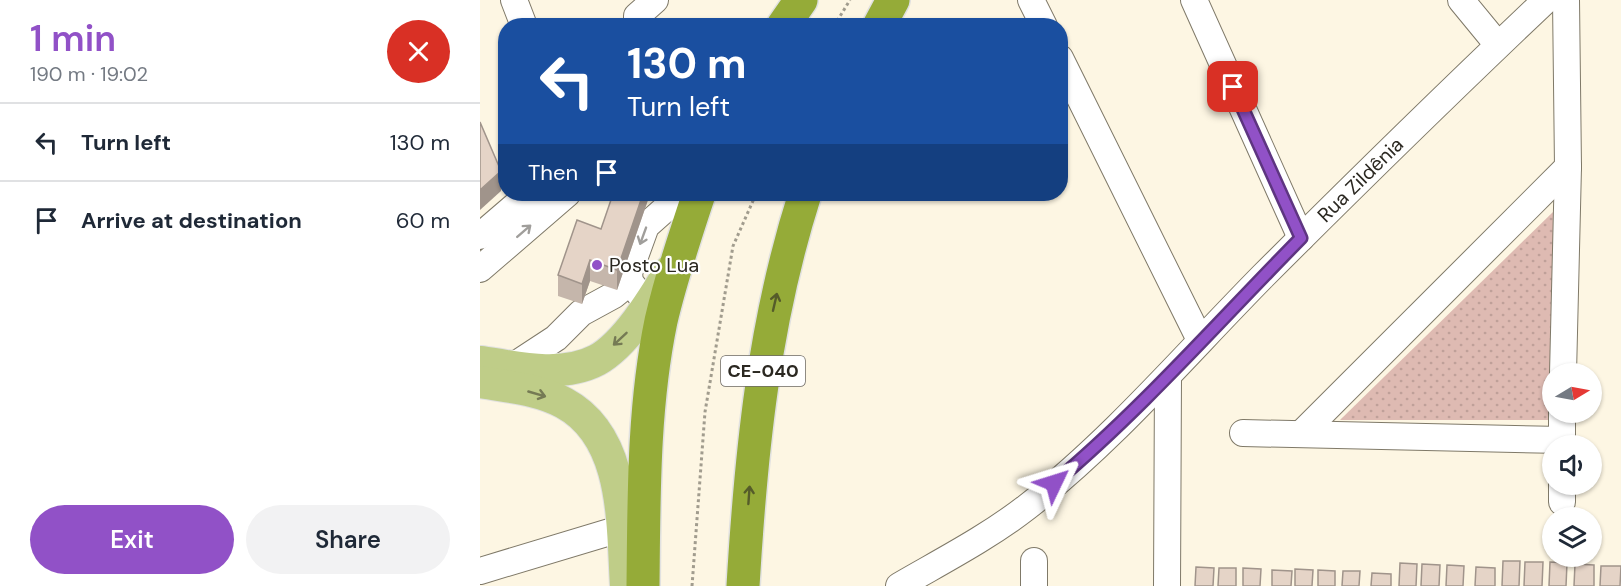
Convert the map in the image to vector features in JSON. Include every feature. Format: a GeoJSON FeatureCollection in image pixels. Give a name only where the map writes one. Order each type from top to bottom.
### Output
{"type":"FeatureCollection","features":[{"type":"Feature","properties":{"kind":"highway"},"geometry":{"type":"LineString","coordinates":[[789,18],[801,0]]}},
{"type":"Feature","properties":{"kind":"highway"},"geometry":{"type":"LineString","coordinates":[[883,18],[893,0]]}},
{"type":"Feature","properties":{"kind":"highway"},"geometry":{"type":"LineString","coordinates":[[643,586],[644,459],[653,370],[642,297],[678,257],[697,201]]}},
{"type":"Feature","properties":{"kind":"highway","name":"CE-040"},"geometry":{"type":"LineString","coordinates":[[743,586],[758,406],[771,319],[786,253],[803,201]]}},
{"type":"Feature","properties":{"kind":"highway"},"geometry":{"type":"LineString","coordinates":[[653,370],[665,392],[660,479],[660,586]]}},
{"type":"Feature","properties":{"kind":"highway"},"geometry":{"type":"LineString","coordinates":[[733,586],[745,553]]}},
{"type":"Feature","properties":{"kind":"main road"},"geometry":{"type":"LineString","coordinates":[[480,361],[576,367],[597,359],[626,334],[642,297]]}},
{"type":"Feature","properties":{"kind":"main road"},"geometry":{"type":"LineString","coordinates":[[480,382],[537,393],[564,403],[594,428],[607,450],[616,479],[626,586]]}},
{"type":"Feature","properties":{"kind":"street"},"geometry":{"type":"LineString","coordinates":[[514,0],[521,18]]}},
{"type":"Feature","properties":{"kind":"street"},"geometry":{"type":"LineString","coordinates":[[621,18],[628,0]]}},
{"type":"Feature","properties":{"kind":"street"},"geometry":{"type":"LineString","coordinates":[[637,18],[637,15],[654,0]]}},
{"type":"Feature","properties":{"kind":"street"},"geometry":{"type":"LineString","coordinates":[[1031,0],[1040,18]]}},
{"type":"Feature","properties":{"kind":"street"},"geometry":{"type":"LineString","coordinates":[[1194,0],[1301,238]]}},
{"type":"Feature","properties":{"kind":"street"},"geometry":{"type":"LineString","coordinates":[[1461,0],[1498,45]]}},
{"type":"Feature","properties":{"kind":"street","name":"Rua Zildênia"},"geometry":{"type":"LineString","coordinates":[[899,586],[985,536],[1026,507],[1168,377],[1200,340],[1301,238],[1546,0]]}},
{"type":"Feature","properties":{"kind":"street"},"geometry":{"type":"LineString","coordinates":[[1563,363],[1568,167],[1566,0]]}},
{"type":"Feature","properties":{"kind":"street"},"geometry":{"type":"LineString","coordinates":[[1068,78],[1200,340]]}},
{"type":"Feature","properties":{"kind":"street"},"geometry":{"type":"LineString","coordinates":[[1302,433],[1568,167]]}},
{"type":"Feature","properties":{"kind":"street"},"geometry":{"type":"LineString","coordinates":[[480,236],[511,201]]}},
{"type":"Feature","properties":{"kind":"street"},"geometry":{"type":"LineString","coordinates":[[480,271],[559,201]]}},
{"type":"Feature","properties":{"kind":"street"},"geometry":{"type":"LineString","coordinates":[[480,345],[531,364],[581,313],[642,297],[629,273],[646,226],[674,201]]}},
{"type":"Feature","properties":{"kind":"street"},"geometry":{"type":"LineString","coordinates":[[1167,586],[1168,377]]}},
{"type":"Feature","properties":{"kind":"street"},"geometry":{"type":"LineString","coordinates":[[1243,433],[1302,433],[1542,442]]}},
{"type":"Feature","properties":{"kind":"street"},"geometry":{"type":"LineString","coordinates":[[480,571],[622,528]]}},
{"type":"Feature","properties":{"kind":"path"},"geometry":{"type":"LineString","coordinates":[[839,18],[850,0]]}},
{"type":"Feature","properties":{"kind":"path"},"geometry":{"type":"LineString","coordinates":[[692,586],[705,412],[733,246],[753,201]]}},
{"type":"Feature","properties":{"kind":"shaded area"},"geometry":{"type":"Polygon","coordinates":[[[1554,211],[1552,363],[1542,363],[1542,420],[1340,420],[1554,211]]]}},
{"type":"Feature","properties":{"kind":"building"},"geometry":{"type":"Polygon","coordinates":[[[480,122],[498,164],[498,174],[480,190],[480,122]]]}},
{"type":"Feature","properties":{"kind":"building"},"geometry":{"type":"Polygon","coordinates":[[[611,201],[641,201],[617,270],[590,260],[582,284],[558,275],[577,220],[601,229],[611,201]]]}},
{"type":"Feature","properties":{"kind":"building"},"geometry":{"type":"Polygon","coordinates":[[[1503,561],[1520,561],[1519,586],[1502,586],[1503,561]]]}},
{"type":"Feature","properties":{"kind":"building"},"geometry":{"type":"Polygon","coordinates":[[[1525,562],[1542,562],[1542,586],[1524,586],[1525,562]]]}},
{"type":"Feature","properties":{"kind":"building"},"geometry":{"type":"Polygon","coordinates":[[[1400,563],[1417,564],[1416,586],[1399,586],[1400,563]]]}},
{"type":"Feature","properties":{"kind":"building"},"geometry":{"type":"Polygon","coordinates":[[[1422,564],[1440,565],[1439,586],[1421,586],[1422,564]]]}},
{"type":"Feature","properties":{"kind":"building"},"geometry":{"type":"Polygon","coordinates":[[[1447,565],[1464,566],[1463,586],[1446,586],[1447,565]]]}},
{"type":"Feature","properties":{"kind":"building"},"geometry":{"type":"Polygon","coordinates":[[[1602,566],[1621,566],[1620,586],[1600,586],[1602,566]]]}},
{"type":"Feature","properties":{"kind":"building"},"geometry":{"type":"Polygon","coordinates":[[[1196,567],[1214,568],[1213,586],[1195,586],[1196,567]]]}},
{"type":"Feature","properties":{"kind":"building"},"geometry":{"type":"Polygon","coordinates":[[[1476,567],[1495,568],[1495,586],[1475,586],[1476,567]]]}},
{"type":"Feature","properties":{"kind":"building"},"geometry":{"type":"Polygon","coordinates":[[[1550,567],[1567,567],[1566,586],[1549,586],[1550,567]]]}},
{"type":"Feature","properties":{"kind":"building"},"geometry":{"type":"Polygon","coordinates":[[[1575,567],[1594,567],[1594,586],[1574,586],[1575,567]]]}},
{"type":"Feature","properties":{"kind":"building"},"geometry":{"type":"Polygon","coordinates":[[[1219,568],[1236,568],[1236,586],[1218,586],[1219,568]]]}},
{"type":"Feature","properties":{"kind":"building"},"geometry":{"type":"Polygon","coordinates":[[[1243,568],[1261,569],[1260,586],[1243,586],[1243,568]]]}},
{"type":"Feature","properties":{"kind":"building"},"geometry":{"type":"Polygon","coordinates":[[[1295,569],[1313,570],[1312,586],[1295,586],[1295,569]]]}},
{"type":"Feature","properties":{"kind":"building"},"geometry":{"type":"Polygon","coordinates":[[[1272,570],[1292,571],[1291,586],[1272,586],[1272,570]]]}},
{"type":"Feature","properties":{"kind":"building"},"geometry":{"type":"Polygon","coordinates":[[[1318,570],[1335,571],[1335,586],[1318,586],[1318,570]]]}},
{"type":"Feature","properties":{"kind":"building"},"geometry":{"type":"Polygon","coordinates":[[[1343,571],[1360,571],[1359,586],[1342,586],[1343,571]]]}},
{"type":"Feature","properties":{"kind":"building"},"geometry":{"type":"Polygon","coordinates":[[[1372,573],[1391,574],[1391,586],[1371,586],[1372,573]]]}},
{"type":"Feature","properties":{"kind":"place","name":"Posto Lua"},"geometry":{"type":"Point","coordinates":[597,265]}},
{"type":"Feature","properties":{"kind":"route"},"geometry":{"type":"LineString","coordinates":[[1054,483],[1168,377],[1200,340],[1301,238],[1233,87]]}}]}
